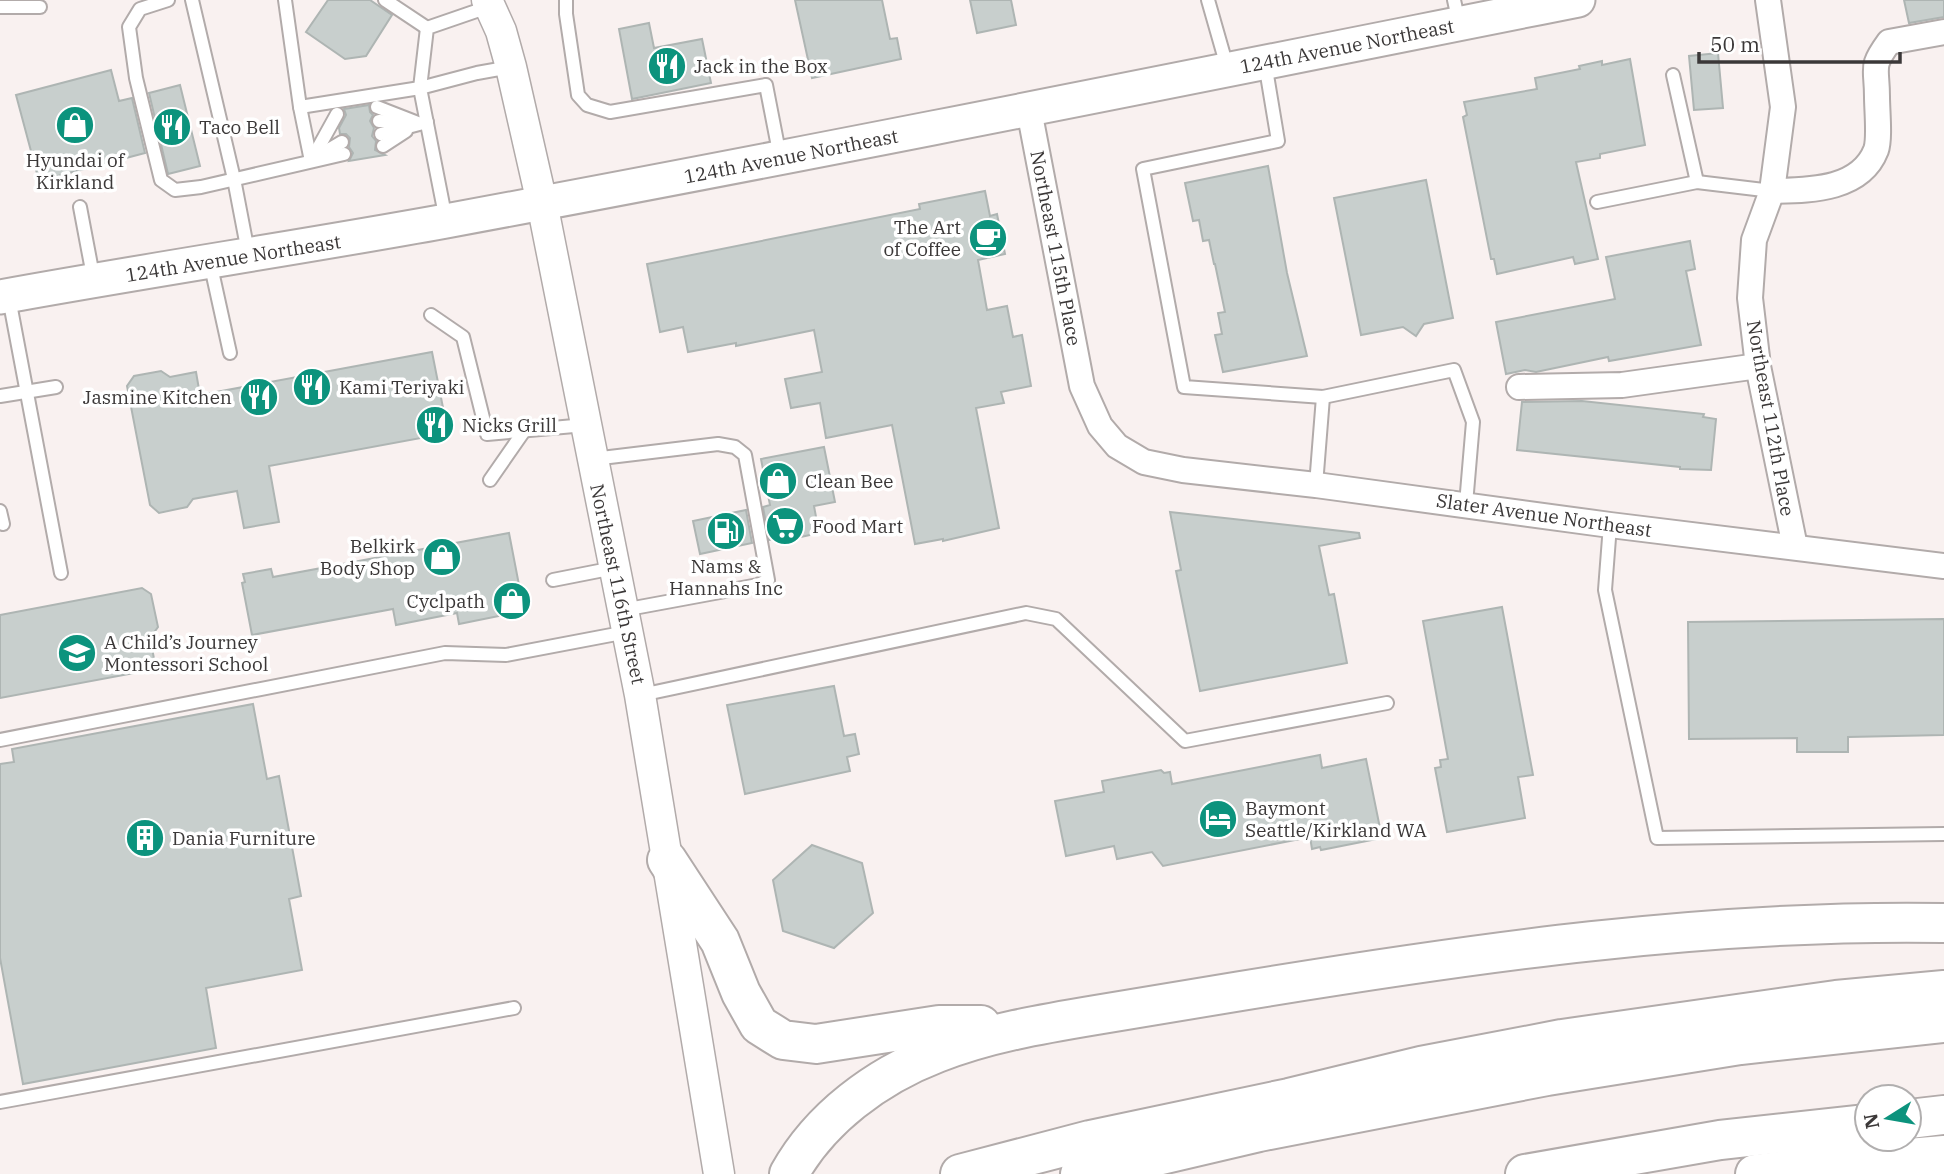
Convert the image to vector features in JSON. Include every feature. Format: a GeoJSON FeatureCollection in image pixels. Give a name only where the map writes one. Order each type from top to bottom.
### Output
{"type":"FeatureCollection","features":[{"type":"Feature","properties":{"kind":"highway"},"geometry":{"type":"LineString","coordinates":[[667,860],[720,941],[741,993],[759,1025],[783,1040],[816,1044],[939,1025],[1035,1025]]}},
{"type":"Feature","properties":{"kind":"highway"},"geometry":{"type":"LineString","coordinates":[[789,1174],[799,1155],[852,1100],[899,1071],[934,1054],[976,1039],[1035,1025],[1517,949],[1689,932],[1881,922],[1944,923]]}},
{"type":"Feature","properties":{"kind":"highway"},"geometry":{"type":"LineString","coordinates":[[960,1174],[1090,1140],[1289,1098],[1422,1066],[1562,1039],[1836,1000],[1944,990]]}},
{"type":"Feature","properties":{"kind":"highway"},"geometry":{"type":"LineString","coordinates":[[1080,1174],[1259,1132],[1547,1076],[1740,1045],[1944,1023]]}},
{"type":"Feature","properties":{"kind":"highway"},"geometry":{"type":"LineString","coordinates":[[1923,1117],[1944,1115]]}},
{"type":"Feature","properties":{"kind":"highway"},"geometry":{"type":"LineString","coordinates":[[1525,1174],[1720,1140],[1853,1126]]}},
{"type":"Feature","properties":{"kind":"highway"},"geometry":{"type":"LineString","coordinates":[[1755,1174],[1827,1165],[1944,1156]]}},
{"type":"Feature","properties":{"kind":"main road","name":"124th Avenue Northeast"},"geometry":{"type":"LineString","coordinates":[[4,296],[446,221],[1029,110],[1265,63],[1457,12],[1578,0]]}},
{"type":"Feature","properties":{"kind":"street","name":"Northeast 112th Place"},"geometry":{"type":"LineString","coordinates":[[1768,0],[1783,107],[1772,191],[1754,240],[1750,298],[1758,366],[1795,547]]}},
{"type":"Feature","properties":{"kind":"street","name":"Northeast 116th Street"},"geometry":{"type":"LineString","coordinates":[[489,3],[512,67],[640,695],[719,1174]]}},
{"type":"Feature","properties":{"kind":"street"},"geometry":{"type":"LineString","coordinates":[[1772,191],[1843,184],[1865,167],[1876,149],[1875,62],[1889,42],[1944,32]]}},
{"type":"Feature","properties":{"kind":"street","name":"Northeast 115th Place"},"geometry":{"type":"LineString","coordinates":[[1029,110],[1082,386],[1100,426],[1117,446],[1144,462]]}},
{"type":"Feature","properties":{"kind":"street"},"geometry":{"type":"LineString","coordinates":[[1518,387],[1622,385],[1758,366]]}},
{"type":"Feature","properties":{"kind":"street","name":"Slater Avenue Northeast"},"geometry":{"type":"LineString","coordinates":[[1144,462],[1183,470],[1944,566]]}},
{"type":"Feature","properties":{"kind":"lane"},"geometry":{"type":"LineString","coordinates":[[168,0],[140,9],[129,27],[136,78],[161,180],[175,190],[201,187],[310,161],[343,148]]}},
{"type":"Feature","properties":{"kind":"lane"},"geometry":{"type":"LineString","coordinates":[[192,0],[249,256]]}},
{"type":"Feature","properties":{"kind":"lane"},"geometry":{"type":"LineString","coordinates":[[285,0],[310,161]]}},
{"type":"Feature","properties":{"kind":"lane"},"geometry":{"type":"LineString","coordinates":[[386,0],[427,28]]}},
{"type":"Feature","properties":{"kind":"lane"},"geometry":{"type":"LineString","coordinates":[[566,0],[565,14],[578,95],[587,105],[610,113],[766,85],[780,157]]}},
{"type":"Feature","properties":{"kind":"lane"},"geometry":{"type":"LineString","coordinates":[[1208,0],[1228,70]]}},
{"type":"Feature","properties":{"kind":"lane"},"geometry":{"type":"LineString","coordinates":[[427,28],[489,3]]}},
{"type":"Feature","properties":{"kind":"lane"},"geometry":{"type":"LineString","coordinates":[[0,7],[40,7]]}},
{"type":"Feature","properties":{"kind":"lane"},"geometry":{"type":"LineString","coordinates":[[427,28],[420,88],[422,122],[446,221]]}},
{"type":"Feature","properties":{"kind":"lane"},"geometry":{"type":"LineString","coordinates":[[1265,63],[1278,141],[1143,169],[1184,387],[1323,397],[1454,370],[1473,422],[1466,504]]}},
{"type":"Feature","properties":{"kind":"lane"},"geometry":{"type":"LineString","coordinates":[[300,107],[420,88],[512,67]]}},
{"type":"Feature","properties":{"kind":"lane"},"geometry":{"type":"LineString","coordinates":[[1674,75],[1696,182]]}},
{"type":"Feature","properties":{"kind":"lane"},"geometry":{"type":"LineString","coordinates":[[377,107],[422,122]]}},
{"type":"Feature","properties":{"kind":"lane"},"geometry":{"type":"LineString","coordinates":[[310,161],[338,121]]}},
{"type":"Feature","properties":{"kind":"lane"},"geometry":{"type":"LineString","coordinates":[[379,121],[422,122]]}},
{"type":"Feature","properties":{"kind":"lane"},"geometry":{"type":"LineString","coordinates":[[382,140],[422,122]]}},
{"type":"Feature","properties":{"kind":"lane"},"geometry":{"type":"LineString","coordinates":[[1597,202],[1696,182],[1772,191]]}},
{"type":"Feature","properties":{"kind":"lane"},"geometry":{"type":"LineString","coordinates":[[80,207],[94,281]]}},
{"type":"Feature","properties":{"kind":"lane"},"geometry":{"type":"LineString","coordinates":[[210,261],[230,353]]}},
{"type":"Feature","properties":{"kind":"lane"},"geometry":{"type":"LineString","coordinates":[[4,296],[27,392],[61,573]]}},
{"type":"Feature","properties":{"kind":"lane"},"geometry":{"type":"LineString","coordinates":[[431,315],[463,337],[487,434],[585,425]]}},
{"type":"Feature","properties":{"kind":"lane"},"geometry":{"type":"LineString","coordinates":[[0,396],[57,387]]}},
{"type":"Feature","properties":{"kind":"lane"},"geometry":{"type":"LineString","coordinates":[[1316,485],[1323,397]]}},
{"type":"Feature","properties":{"kind":"lane"},"geometry":{"type":"LineString","coordinates":[[490,480],[524,430]]}},
{"type":"Feature","properties":{"kind":"lane"},"geometry":{"type":"LineString","coordinates":[[0,740],[432,655],[506,655],[768,580],[745,455],[736,447],[719,444],[592,459]]}},
{"type":"Feature","properties":{"kind":"lane"},"geometry":{"type":"LineString","coordinates":[[1610,525],[1605,590],[1657,838],[1944,834]]}},
{"type":"Feature","properties":{"kind":"lane"},"geometry":{"type":"LineString","coordinates":[[553,580],[614,568]]}},
{"type":"Feature","properties":{"kind":"lane"},"geometry":{"type":"LineString","coordinates":[[640,695],[1026,613],[1056,619],[1185,741],[1387,702]]}},
{"type":"Feature","properties":{"kind":"lane"},"geometry":{"type":"LineString","coordinates":[[0,1102],[514,1008]]}},
{"type":"Feature","properties":{"kind":"building"},"geometry":{"type":"Polygon","coordinates":[[[328,0],[370,0],[392,15],[366,56],[345,59],[306,32],[328,0]]]}},
{"type":"Feature","properties":{"kind":"building"},"geometry":{"type":"Polygon","coordinates":[[[795,0],[882,0],[890,39],[897,38],[901,59],[812,78],[795,0]]]}},
{"type":"Feature","properties":{"kind":"building"},"geometry":{"type":"Polygon","coordinates":[[[970,0],[1011,0],[1016,25],[977,33],[970,0]]]}},
{"type":"Feature","properties":{"kind":"building"},"geometry":{"type":"Polygon","coordinates":[[[1904,0],[1944,0],[1944,17],[1909,23],[1904,0]]]}},
{"type":"Feature","properties":{"kind":"building","name":"Jack in the Box"},"geometry":{"type":"Polygon","coordinates":[[[649,23],[654,48],[702,39],[711,83],[632,99],[619,29],[649,23]]]}},
{"type":"Feature","properties":{"kind":"building"},"geometry":{"type":"Polygon","coordinates":[[[1718,53],[1723,108],[1694,110],[1689,56],[1718,53]]]}},
{"type":"Feature","properties":{"kind":"building"},"geometry":{"type":"Polygon","coordinates":[[[1630,59],[1645,145],[1576,162],[1598,259],[1575,264],[1573,257],[1497,274],[1494,259],[1491,259],[1463,117],[1467,115],[1464,102],[1537,89],[1535,78],[1580,69],[1579,66],[1602,61],[1602,65],[1630,59]]]}},
{"type":"Feature","properties":{"kind":"building","name":"Hyundai of Kirkland"},"geometry":{"type":"Polygon","coordinates":[[[111,70],[119,101],[132,98],[145,153],[39,181],[16,95],[111,70]]]}},
{"type":"Feature","properties":{"kind":"building","name":"Taco Bell"},"geometry":{"type":"Polygon","coordinates":[[[180,85],[200,166],[168,174],[149,93],[180,85]]]}},
{"type":"Feature","properties":{"kind":"building"},"geometry":{"type":"Polygon","coordinates":[[[369,105],[373,115],[370,121],[374,128],[372,136],[376,141],[375,150],[385,155],[349,161],[353,153],[349,147],[350,138],[346,134],[340,134],[339,128],[346,115],[344,109],[369,105]]]}},
{"type":"Feature","properties":{"kind":"building"},"geometry":{"type":"Polygon","coordinates":[[[1268,166],[1287,273],[1307,356],[1223,372],[1215,335],[1222,334],[1218,313],[1225,312],[1209,240],[1203,241],[1199,220],[1193,221],[1185,183],[1268,166]]]}},
{"type":"Feature","properties":{"kind":"building"},"geometry":{"type":"Polygon","coordinates":[[[1426,180],[1453,318],[1424,324],[1416,336],[1403,327],[1361,335],[1334,198],[1426,180]]]}},
{"type":"Feature","properties":{"kind":"building"},"geometry":{"type":"Polygon","coordinates":[[[985,191],[990,216],[997,214],[1005,254],[978,260],[987,310],[1007,306],[1013,337],[1022,335],[1031,386],[1001,392],[1004,403],[976,408],[999,528],[943,541],[915,544],[892,425],[826,438],[820,403],[791,408],[785,379],[822,372],[814,330],[736,346],[736,343],[688,352],[683,327],[660,332],[647,264],[920,209],[919,204],[985,191]]]}},
{"type":"Feature","properties":{"kind":"building"},"geometry":{"type":"Polygon","coordinates":[[[1690,241],[1695,269],[1686,271],[1701,345],[1609,361],[1608,357],[1536,372],[1525,370],[1506,374],[1496,322],[1615,299],[1606,257],[1690,241]]]}},
{"type":"Feature","properties":{"kind":"building"},"geometry":{"type":"Polygon","coordinates":[[[432,352],[448,433],[269,466],[279,522],[244,528],[237,491],[193,499],[187,507],[159,513],[150,505],[127,386],[134,376],[161,371],[170,377],[196,372],[200,395],[432,352]]]}},
{"type":"Feature","properties":{"kind":"building"},"geometry":{"type":"Polygon","coordinates":[[[1582,401],[1704,414],[1703,417],[1716,419],[1711,470],[1680,469],[1517,450],[1522,402],[1582,401]]]}},
{"type":"Feature","properties":{"kind":"building"},"geometry":{"type":"Polygon","coordinates":[[[824,447],[835,502],[814,506],[819,533],[778,542],[777,538],[769,540],[763,507],[770,505],[761,459],[824,447]]]}},
{"type":"Feature","properties":{"kind":"building","name":"Nams & Hannahs Inc"},"geometry":{"type":"Polygon","coordinates":[[[746,510],[752,543],[700,554],[693,521],[746,510]]]}},
{"type":"Feature","properties":{"kind":"building"},"geometry":{"type":"Polygon","coordinates":[[[1170,512],[1359,533],[1360,538],[1319,546],[1329,595],[1334,594],[1347,663],[1200,691],[1176,571],[1181,570],[1170,512]]]}},
{"type":"Feature","properties":{"kind":"building"},"geometry":{"type":"Polygon","coordinates":[[[509,533],[524,611],[459,624],[457,613],[396,625],[393,609],[252,635],[242,583],[245,582],[243,574],[271,569],[273,577],[509,533]]]}},
{"type":"Feature","properties":{"kind":"building","name":"A Child’s Journey Montessori School"},"geometry":{"type":"Polygon","coordinates":[[[142,588],[151,594],[158,627],[150,638],[156,669],[0,698],[0,615],[142,588]]]}},
{"type":"Feature","properties":{"kind":"building"},"geometry":{"type":"Polygon","coordinates":[[[1502,607],[1533,775],[1518,777],[1525,818],[1447,832],[1435,768],[1441,767],[1440,760],[1448,759],[1423,621],[1502,607]]]}},
{"type":"Feature","properties":{"kind":"building"},"geometry":{"type":"Polygon","coordinates":[[[1944,619],[1944,735],[1848,737],[1848,752],[1797,752],[1797,738],[1689,739],[1688,622],[1944,619]]]}},
{"type":"Feature","properties":{"kind":"building"},"geometry":{"type":"Polygon","coordinates":[[[834,686],[844,736],[855,734],[859,754],[847,757],[850,771],[745,794],[727,705],[834,686]]]}},
{"type":"Feature","properties":{"kind":"building","name":"Dania Furniture"},"geometry":{"type":"Polygon","coordinates":[[[253,704],[267,779],[279,776],[301,896],[289,899],[302,970],[206,988],[216,1048],[23,1084],[0,958],[0,764],[14,762],[12,749],[253,704]]]}},
{"type":"Feature","properties":{"kind":"building","name":"Baymont Seattle/Kirkland WA"},"geometry":{"type":"Polygon","coordinates":[[[1320,755],[1322,768],[1366,759],[1382,838],[1321,850],[1320,847],[1312,849],[1310,837],[1163,866],[1152,852],[1117,859],[1114,846],[1066,856],[1055,801],[1104,792],[1102,781],[1161,770],[1164,773],[1170,772],[1172,784],[1320,755]]]}},
{"type":"Feature","properties":{"kind":"building"},"geometry":{"type":"Polygon","coordinates":[[[812,845],[862,863],[873,913],[834,948],[783,931],[773,880],[812,845]]]}},
{"type":"Feature","properties":{"kind":"place","name":"Jack in the Box"},"geometry":{"type":"Point","coordinates":[667,66]}},
{"type":"Feature","properties":{"kind":"place","name":"Hyundai of Kirkland"},"geometry":{"type":"Point","coordinates":[75,125]}},
{"type":"Feature","properties":{"kind":"place","name":"Taco Bell"},"geometry":{"type":"Point","coordinates":[172,127]}},
{"type":"Feature","properties":{"kind":"place","name":"The Art of Coffee"},"geometry":{"type":"Point","coordinates":[988,238]}},
{"type":"Feature","properties":{"kind":"place","name":"Kami Teriyaki"},"geometry":{"type":"Point","coordinates":[312,387]}},
{"type":"Feature","properties":{"kind":"place","name":"Jasmine Kitchen"},"geometry":{"type":"Point","coordinates":[259,397]}},
{"type":"Feature","properties":{"kind":"place","name":"Nicks Grill"},"geometry":{"type":"Point","coordinates":[435,425]}},
{"type":"Feature","properties":{"kind":"place","name":"Clean Bee"},"geometry":{"type":"Point","coordinates":[778,481]}},
{"type":"Feature","properties":{"kind":"place","name":"Food Mart"},"geometry":{"type":"Point","coordinates":[785,526]}},
{"type":"Feature","properties":{"kind":"place","name":"Nams & Hannahs Inc"},"geometry":{"type":"Point","coordinates":[726,531]}},
{"type":"Feature","properties":{"kind":"place","name":"Belkirk Body Shop"},"geometry":{"type":"Point","coordinates":[442,557]}},
{"type":"Feature","properties":{"kind":"place","name":"Cyclpath"},"geometry":{"type":"Point","coordinates":[512,601]}},
{"type":"Feature","properties":{"kind":"place","name":"A Child’s Journey Montessori School"},"geometry":{"type":"Point","coordinates":[77,653]}},
{"type":"Feature","properties":{"kind":"place","name":"Baymont Seattle/Kirkland WA"},"geometry":{"type":"Point","coordinates":[1218,819]}},
{"type":"Feature","properties":{"kind":"place","name":"Dania Furniture"},"geometry":{"type":"Point","coordinates":[145,838]}}]}
